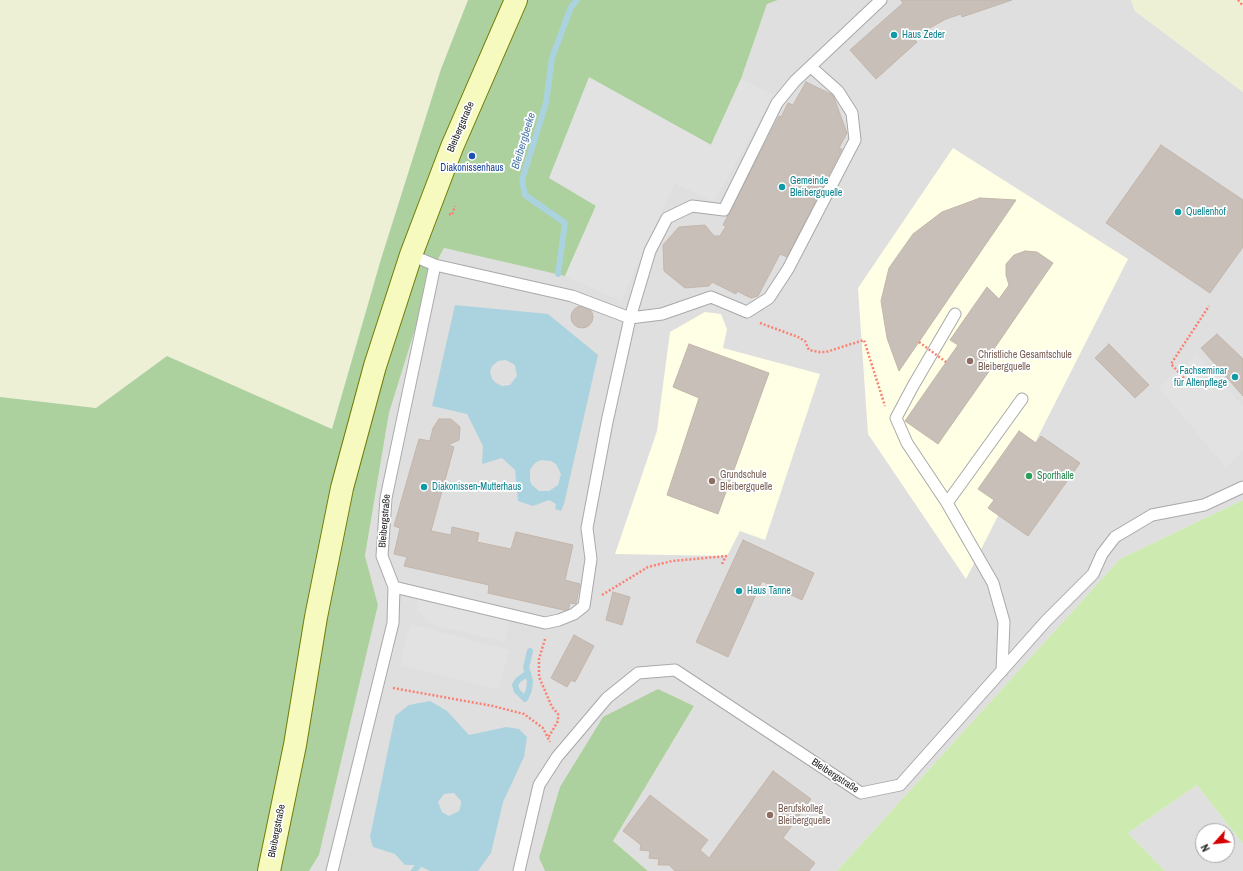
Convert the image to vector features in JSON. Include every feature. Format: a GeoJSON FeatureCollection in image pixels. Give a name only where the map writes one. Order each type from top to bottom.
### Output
{"type":"FeatureCollection","features":[{"type":"Feature","properties":{"kind":"street","name":"Bleibergstraße"},"geometry":{"type":"LineString","coordinates":[[269,871],[293,752],[316,617],[342,488],[375,366],[411,255],[452,147],[516,0]]}},
{"type":"Feature","properties":{"kind":"lane"},"geometry":{"type":"LineString","coordinates":[[394,587],[545,623],[559,620],[574,614],[584,606],[591,560],[587,528],[607,422],[630,318],[650,251],[667,218],[692,206],[724,210],[777,103],[795,81],[881,0]]}},
{"type":"Feature","properties":{"kind":"lane"},"geometry":{"type":"LineString","coordinates":[[411,255],[435,265],[572,296],[630,318],[662,314],[711,297],[747,312],[768,298],[788,269],[854,140],[852,113],[838,91],[811,67]]}},
{"type":"Feature","properties":{"kind":"lane","name":"Bleibergstraße"},"geometry":{"type":"LineString","coordinates":[[332,871],[392,624],[394,587],[382,556],[386,498],[435,265]]}},
{"type":"Feature","properties":{"kind":"lane"},"geometry":{"type":"LineString","coordinates":[[955,314],[896,418],[907,443],[947,503],[993,583],[1004,622],[1002,671]]}},
{"type":"Feature","properties":{"kind":"lane"},"geometry":{"type":"LineString","coordinates":[[947,503],[1022,399]]}},
{"type":"Feature","properties":{"kind":"lane","name":"Bleibergstraße"},"geometry":{"type":"LineString","coordinates":[[519,871],[539,785],[557,757],[607,698],[638,673],[675,670],[860,793],[900,785],[1046,621],[1093,574],[1102,554],[1116,537],[1152,515],[1204,505],[1243,487]]}},
{"type":"Feature","properties":{"kind":"path"},"geometry":{"type":"LineString","coordinates":[[1238,0],[1243,6]]}},
{"type":"Feature","properties":{"kind":"path"},"geometry":{"type":"LineString","coordinates":[[1184,378],[1171,364],[1209,306]]}},
{"type":"Feature","properties":{"kind":"path"},"geometry":{"type":"LineString","coordinates":[[760,323],[798,337],[805,341],[809,350],[819,352],[826,352],[864,340],[884,405],[896,418]]}},
{"type":"Feature","properties":{"kind":"path"},"geometry":{"type":"LineString","coordinates":[[919,342],[946,362]]}},
{"type":"Feature","properties":{"kind":"path"},"geometry":{"type":"LineString","coordinates":[[584,606],[648,567],[672,561],[726,556],[722,564]]}},
{"type":"Feature","properties":{"kind":"path"},"geometry":{"type":"LineString","coordinates":[[548,738],[558,721],[558,714],[552,707],[539,677],[540,659],[546,636],[559,620]]}},
{"type":"Feature","properties":{"kind":"path"},"geometry":{"type":"LineString","coordinates":[[378,686],[486,705],[524,714],[543,728],[557,757]]}},
{"type":"Feature","properties":{"kind":"shaded area"},"geometry":{"type":"Polygon","coordinates":[[[0,0],[468,0],[441,69],[381,259],[332,429],[167,356],[96,408],[0,397],[0,0]]]}},
{"type":"Feature","properties":{"kind":"shaded area"},"geometry":{"type":"Polygon","coordinates":[[[778,0],[1131,0],[1135,11],[1243,92],[1243,500],[1120,559],[837,871],[648,871],[613,841],[694,706],[658,689],[539,858],[545,871],[309,871],[319,855],[378,605],[365,557],[389,413],[435,265],[444,248],[558,274],[711,145],[741,79],[767,4],[778,0]]]}},
{"type":"Feature","properties":{"kind":"shaded area"},"geometry":{"type":"Polygon","coordinates":[[[1131,0],[1243,0],[1243,92],[1135,11],[1131,0]]]}},
{"type":"Feature","properties":{"kind":"shaded area"},"geometry":{"type":"Polygon","coordinates":[[[589,77],[711,145],[741,79],[774,95],[714,202],[675,183],[621,301],[565,276],[596,206],[549,178],[589,77]]]}},
{"type":"Feature","properties":{"kind":"shaded area","name":"Christliche Gesamtschule Bleibergquelle"},"geometry":{"type":"Polygon","coordinates":[[[953,148],[1128,259],[966,579],[868,434],[858,288],[953,148]]]}},
{"type":"Feature","properties":{"kind":"shaded area","name":"Grundschule Bleibergquelle"},"geometry":{"type":"Polygon","coordinates":[[[705,312],[721,314],[727,329],[723,348],[820,374],[765,540],[740,531],[727,556],[615,554],[657,431],[670,332],[705,312]]]}},
{"type":"Feature","properties":{"kind":"shaded area"},"geometry":{"type":"Polygon","coordinates":[[[1197,355],[1243,406],[1243,450],[1226,468],[1158,387],[1197,355]]]}},
{"type":"Feature","properties":{"kind":"shaded area"},"geometry":{"type":"Polygon","coordinates":[[[417,598],[509,621],[505,642],[431,624],[417,610],[417,598]]]}},
{"type":"Feature","properties":{"kind":"shaded area"},"geometry":{"type":"Polygon","coordinates":[[[410,624],[509,650],[499,690],[400,665],[410,624]]]}},
{"type":"Feature","properties":{"kind":"shaded area"},"geometry":{"type":"Polygon","coordinates":[[[1197,785],[1227,823],[1195,823],[1195,863],[1235,863],[1235,834],[1243,844],[1243,871],[1165,871],[1128,833],[1197,785]]]}},
{"type":"Feature","properties":{"kind":"green space"},"geometry":{"type":"Polygon","coordinates":[[[468,0],[778,0],[767,4],[741,79],[711,145],[589,78],[596,206],[565,276],[444,248],[435,265],[389,413],[365,556],[378,605],[319,855],[309,871],[0,871],[0,397],[96,408],[167,356],[332,429],[381,259],[441,69],[468,0]]]}},
{"type":"Feature","properties":{"kind":"green space"},"geometry":{"type":"Polygon","coordinates":[[[1243,500],[1243,844],[1235,834],[1235,823],[1227,823],[1197,785],[1128,833],[1165,871],[837,871],[1120,559],[1243,500]]]}},
{"type":"Feature","properties":{"kind":"green space"},"geometry":{"type":"Polygon","coordinates":[[[658,689],[694,706],[613,841],[648,871],[545,871],[539,858],[560,787],[603,717],[658,689]]]}},
{"type":"Feature","properties":{"kind":"water"},"geometry":{"type":"Polygon","coordinates":[[[455,305],[548,314],[598,355],[564,504],[561,511],[555,509],[556,504],[549,500],[533,506],[518,501],[515,470],[502,458],[482,464],[483,446],[467,414],[432,406],[455,305]],[[506,360],[498,361],[492,366],[490,372],[492,379],[502,386],[510,385],[517,376],[515,365],[506,360]],[[541,460],[535,463],[530,470],[530,481],[539,491],[549,491],[558,485],[561,474],[556,464],[551,461],[541,460]]]}},
{"type":"Feature","properties":{"kind":"water"},"geometry":{"type":"Polygon","coordinates":[[[430,701],[447,711],[469,735],[506,727],[519,729],[527,737],[524,757],[503,802],[491,853],[478,871],[430,871],[418,865],[405,865],[395,854],[373,847],[370,837],[395,716],[409,705],[430,701]],[[454,793],[444,794],[438,802],[442,812],[449,816],[459,811],[461,801],[454,793]]]}},
{"type":"Feature","properties":{"kind":"building","name":"Haus Zeder"},"geometry":{"type":"Polygon","coordinates":[[[901,0],[1012,0],[962,17],[961,14],[946,19],[926,30],[915,40],[917,42],[876,79],[850,50],[903,3],[901,0]]]}},
{"type":"Feature","properties":{"kind":"building","name":"Gemeinde Bleibergquelle"},"geometry":{"type":"Polygon","coordinates":[[[806,82],[833,95],[847,133],[839,148],[842,149],[787,257],[780,254],[758,296],[751,298],[737,291],[736,294],[712,282],[709,286],[685,288],[664,271],[663,245],[679,227],[705,225],[714,236],[720,236],[726,226],[723,225],[779,116],[781,117],[788,103],[793,105],[806,82]]]}},
{"type":"Feature","properties":{"kind":"building","name":"Quellenhof"},"geometry":{"type":"Polygon","coordinates":[[[1161,145],[1243,200],[1243,247],[1210,293],[1106,223],[1161,145]]]}},
{"type":"Feature","properties":{"kind":"building"},"geometry":{"type":"Polygon","coordinates":[[[980,198],[1016,200],[899,371],[887,338],[881,301],[889,268],[913,234],[942,212],[980,198]]]}},
{"type":"Feature","properties":{"kind":"building"},"geometry":{"type":"Polygon","coordinates":[[[1025,251],[1037,252],[1053,263],[985,362],[992,367],[938,444],[905,421],[958,345],[950,340],[987,287],[999,299],[1009,285],[1006,275],[1006,264],[1014,255],[1025,251]]]}},
{"type":"Feature","properties":{"kind":"building"},"geometry":{"type":"Polygon","coordinates":[[[578,306],[586,306],[593,313],[593,321],[586,328],[578,328],[571,321],[571,313],[578,306]]]}},
{"type":"Feature","properties":{"kind":"building","name":"Fachseminar für Altenpflege"},"geometry":{"type":"Polygon","coordinates":[[[1217,334],[1243,359],[1243,396],[1201,348],[1217,334]]]}},
{"type":"Feature","properties":{"kind":"building"},"geometry":{"type":"Polygon","coordinates":[[[689,344],[769,373],[718,514],[667,495],[699,398],[673,387],[689,344]]]}},
{"type":"Feature","properties":{"kind":"building"},"geometry":{"type":"Polygon","coordinates":[[[1109,344],[1149,385],[1135,398],[1095,358],[1109,344]]]}},
{"type":"Feature","properties":{"kind":"building","name":"Diakonissen-Mutterhaus"},"geometry":{"type":"Polygon","coordinates":[[[439,419],[451,419],[460,427],[459,440],[448,445],[454,447],[431,531],[451,535],[452,527],[479,533],[477,542],[511,549],[516,532],[573,545],[565,580],[580,584],[576,604],[570,603],[568,611],[488,593],[489,585],[404,566],[407,557],[394,554],[400,528],[394,526],[419,439],[430,441],[433,428],[439,419]]]}},
{"type":"Feature","properties":{"kind":"building","name":"Sporthalle"},"geometry":{"type":"Polygon","coordinates":[[[1019,431],[1036,443],[1041,436],[1080,463],[1028,536],[988,508],[994,500],[978,489],[1019,431]]]}},
{"type":"Feature","properties":{"kind":"building","name":"Haus Tanne"},"geometry":{"type":"Polygon","coordinates":[[[743,540],[814,573],[802,600],[762,581],[728,657],[696,642],[743,540]]]}},
{"type":"Feature","properties":{"kind":"building"},"geometry":{"type":"Polygon","coordinates":[[[613,592],[630,597],[622,625],[606,620],[613,592]]]}},
{"type":"Feature","properties":{"kind":"building"},"geometry":{"type":"Polygon","coordinates":[[[574,635],[594,646],[575,682],[571,680],[567,687],[551,678],[574,635]]]}},
{"type":"Feature","properties":{"kind":"building","name":"Berufskolleg Bleibergquelle"},"geometry":{"type":"Polygon","coordinates":[[[773,771],[811,799],[783,838],[815,863],[809,871],[675,871],[669,865],[658,865],[659,859],[649,858],[650,851],[640,850],[641,845],[623,831],[650,795],[708,840],[700,850],[709,858],[773,771]]]}},
{"type":"Feature","properties":{"kind":"waterway","name":"Bleibergbeeke"},"geometry":{"type":"LineString","coordinates":[[558,274],[565,223],[525,195],[522,180],[546,103],[552,58],[571,7],[577,0]]}},
{"type":"Feature","properties":{"kind":"waterway"},"geometry":{"type":"LineString","coordinates":[[528,673],[518,680],[515,685],[517,691],[525,699],[529,690],[530,682],[528,673],[526,668],[530,651]]}},
{"type":"Feature","properties":{"kind":"waterway"},"geometry":{"type":"LineString","coordinates":[[414,871],[423,860]]}},
{"type":"Feature","properties":{"kind":"place","name":"Haus Zeder"},"geometry":{"type":"Point","coordinates":[894,35]}},
{"type":"Feature","properties":{"kind":"place","name":"Diakonissenhaus"},"geometry":{"type":"Point","coordinates":[472,156]}},
{"type":"Feature","properties":{"kind":"place","name":"Gemeinde Bleibergquelle"},"geometry":{"type":"Point","coordinates":[782,187]}},
{"type":"Feature","properties":{"kind":"place","name":"Quellenhof"},"geometry":{"type":"Point","coordinates":[1178,212]}},
{"type":"Feature","properties":{"kind":"place","name":"Christliche Gesamtschule Bleibergquelle"},"geometry":{"type":"Point","coordinates":[970,361]}},
{"type":"Feature","properties":{"kind":"place","name":"Fachseminar für Altenpflege"},"geometry":{"type":"Point","coordinates":[1235,377]}},
{"type":"Feature","properties":{"kind":"place","name":"Sporthalle"},"geometry":{"type":"Point","coordinates":[1029,476]}},
{"type":"Feature","properties":{"kind":"place","name":"Grundschule Bleibergquelle"},"geometry":{"type":"Point","coordinates":[712,481]}},
{"type":"Feature","properties":{"kind":"place","name":"Diakonissen-Mutterhaus"},"geometry":{"type":"Point","coordinates":[424,487]}},
{"type":"Feature","properties":{"kind":"place","name":"Haus Tanne"},"geometry":{"type":"Point","coordinates":[739,591]}},
{"type":"Feature","properties":{"kind":"place","name":"Berufskolleg Bleibergquelle"},"geometry":{"type":"Point","coordinates":[770,815]}}]}
